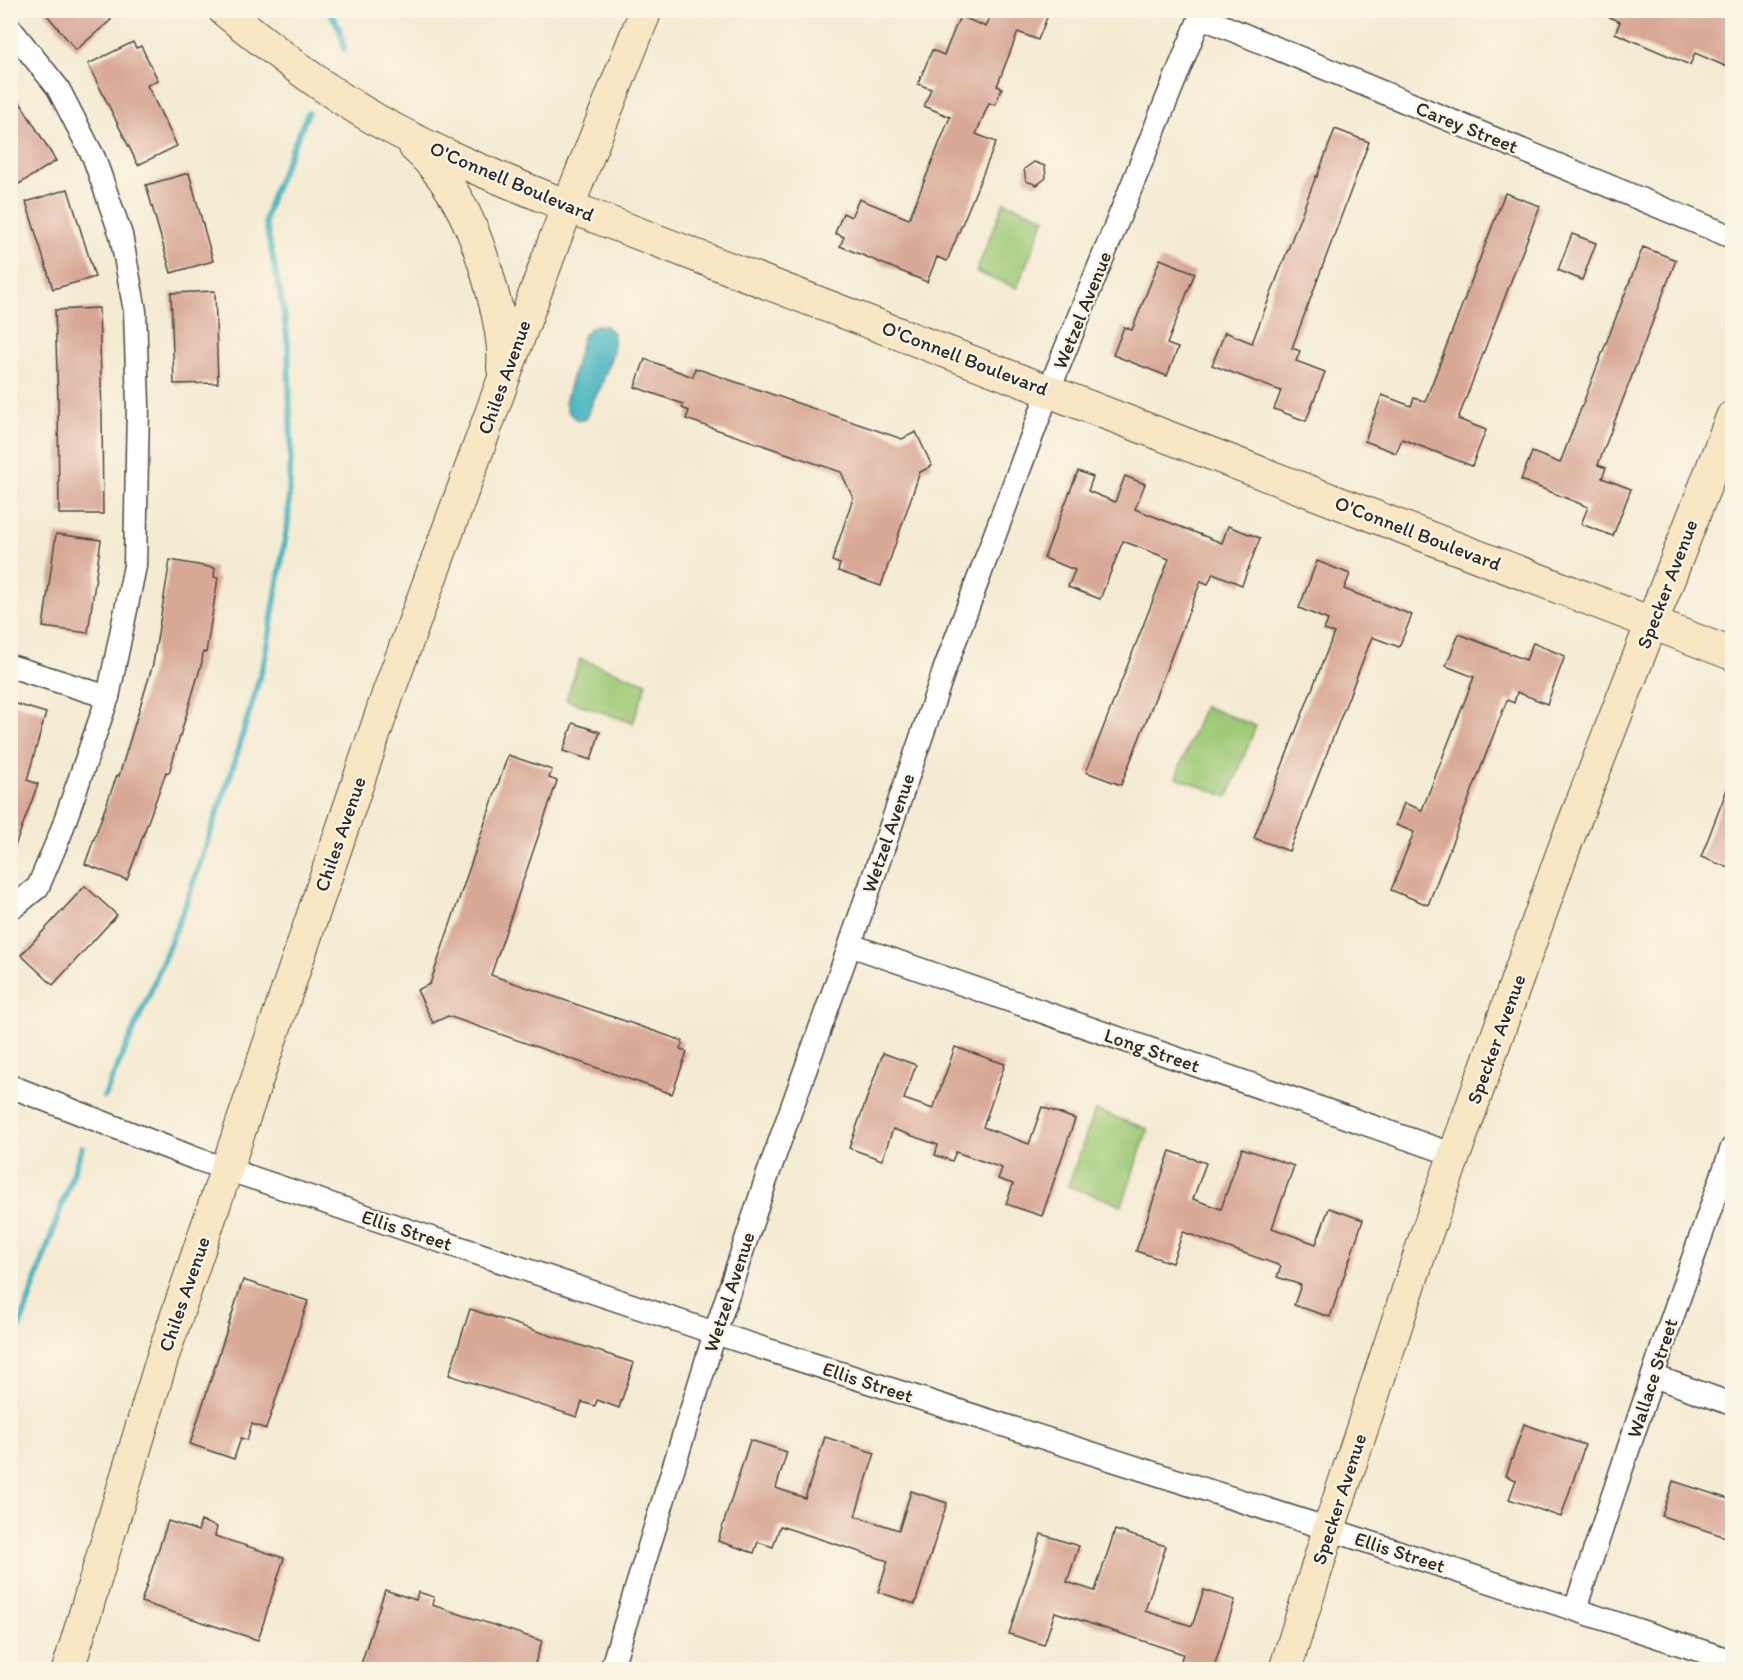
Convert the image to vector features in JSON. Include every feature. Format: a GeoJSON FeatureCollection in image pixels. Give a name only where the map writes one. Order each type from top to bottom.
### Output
{"type":"FeatureCollection","features":[{"type":"Feature","properties":{"kind":"street","name":"O'Connell Boulevard"},"geometry":{"type":"LineString","coordinates":[[224,10],[270,48],[350,103],[391,128],[487,174],[1732,654]]}},
{"type":"Feature","properties":{"kind":"street","name":"Chiles Avenue"},"geometry":{"type":"LineString","coordinates":[[68,1670],[163,1356],[389,691],[567,206],[646,10]]}},
{"type":"Feature","properties":{"kind":"street","name":"Carey Street"},"geometry":{"type":"LineString","coordinates":[[1202,14],[1732,237]]}},
{"type":"Feature","properties":{"kind":"street","name":"Wetzel Avenue"},"geometry":{"type":"LineString","coordinates":[[611,1670],[715,1333],[768,1174],[945,668],[1049,390],[1202,14]]}},
{"type":"Feature","properties":{"kind":"street"},"geometry":{"type":"LineString","coordinates":[[10,28],[58,88],[94,158],[121,235],[135,311],[138,405],[135,566],[108,698],[60,835],[38,887],[16,905],[10,907]]}},
{"type":"Feature","properties":{"kind":"street"},"geometry":{"type":"LineString","coordinates":[[391,128],[436,168],[465,211],[477,239],[496,305],[503,359],[501,384]]}},
{"type":"Feature","properties":{"kind":"street","name":"Specker Avenue"},"geometry":{"type":"LineString","coordinates":[[1285,1670],[1329,1529],[1455,1155],[1563,851],[1732,417]]}},
{"type":"Feature","properties":{"kind":"street"},"geometry":{"type":"LineString","coordinates":[[10,666],[108,698]]}},
{"type":"Feature","properties":{"kind":"street","name":"Long Street"},"geometry":{"type":"LineString","coordinates":[[850,945],[1455,1155]]}},
{"type":"Feature","properties":{"kind":"street","name":"Ellis Street"},"geometry":{"type":"LineString","coordinates":[[10,1086],[226,1170],[715,1333],[1329,1529],[1732,1661]]}},
{"type":"Feature","properties":{"kind":"street","name":"Wallace Street"},"geometry":{"type":"LineString","coordinates":[[1575,1609],[1672,1318],[1732,1149]]}},
{"type":"Feature","properties":{"kind":"street"},"geometry":{"type":"LineString","coordinates":[[1653,1377],[1732,1404]]}},
{"type":"Feature","properties":{"kind":"green space"},"geometry":{"type":"Polygon","coordinates":[[[1004,202],[1045,218],[1017,288],[976,272],[1004,202]]]}},
{"type":"Feature","properties":{"kind":"green space"},"geometry":{"type":"Polygon","coordinates":[[[580,659],[647,683],[633,723],[566,700],[580,659]]]}},
{"type":"Feature","properties":{"kind":"green space"},"geometry":{"type":"Polygon","coordinates":[[[1204,706],[1256,726],[1228,797],[1176,777],[1204,706]]]}},
{"type":"Feature","properties":{"kind":"green space"},"geometry":{"type":"Polygon","coordinates":[[[1095,1110],[1148,1129],[1122,1205],[1068,1186],[1095,1110]]]}},
{"type":"Feature","properties":{"kind":"water"},"geometry":{"type":"Polygon","coordinates":[[[597,325],[606,326],[613,333],[613,352],[589,414],[586,419],[577,420],[568,412],[565,403],[583,336],[590,328],[597,325]]]}},
{"type":"Feature","properties":{"kind":"building"},"geometry":{"type":"Polygon","coordinates":[[[43,10],[102,10],[111,20],[76,50],[43,10]]]}},
{"type":"Feature","properties":{"kind":"building"},"geometry":{"type":"Polygon","coordinates":[[[993,10],[1050,10],[1038,40],[1018,32],[997,86],[1002,88],[995,105],[989,103],[976,134],[996,142],[947,261],[937,257],[927,282],[840,246],[844,237],[835,233],[843,213],[851,217],[859,199],[909,219],[950,117],[924,106],[931,89],[918,84],[932,50],[944,55],[960,16],[986,27],[993,10]]]}},
{"type":"Feature","properties":{"kind":"building"},"geometry":{"type":"Polygon","coordinates":[[[1594,10],[1732,10],[1732,69],[1695,53],[1690,65],[1615,33],[1620,22],[1594,10]]]}},
{"type":"Feature","properties":{"kind":"building"},"geometry":{"type":"Polygon","coordinates":[[[133,42],[136,48],[141,46],[158,80],[147,85],[177,146],[138,165],[88,64],[133,42]]]}},
{"type":"Feature","properties":{"kind":"building"},"geometry":{"type":"Polygon","coordinates":[[[10,86],[56,161],[19,184],[10,170],[10,86]]]}},
{"type":"Feature","properties":{"kind":"building"},"geometry":{"type":"Polygon","coordinates":[[[1335,129],[1369,142],[1292,348],[1300,351],[1296,361],[1325,372],[1306,421],[1274,409],[1281,391],[1212,365],[1225,332],[1252,343],[1335,129]]]}},
{"type":"Feature","properties":{"kind":"building"},"geometry":{"type":"Polygon","coordinates":[[[1034,162],[1045,166],[1046,178],[1037,185],[1026,181],[1024,169],[1034,162]]]}},
{"type":"Feature","properties":{"kind":"building"},"geometry":{"type":"Polygon","coordinates":[[[189,173],[213,261],[171,273],[146,185],[189,173]]]}},
{"type":"Feature","properties":{"kind":"building"},"geometry":{"type":"Polygon","coordinates":[[[68,189],[95,277],[53,289],[26,202],[68,189]]]}},
{"type":"Feature","properties":{"kind":"building"},"geometry":{"type":"Polygon","coordinates":[[[1505,193],[1540,206],[1458,419],[1486,430],[1472,466],[1402,439],[1396,453],[1365,441],[1382,395],[1411,406],[1414,398],[1425,402],[1505,193]]]}},
{"type":"Feature","properties":{"kind":"building"},"geometry":{"type":"Polygon","coordinates":[[[1572,234],[1596,243],[1582,280],[1558,270],[1572,234]]]}},
{"type":"Feature","properties":{"kind":"building"},"geometry":{"type":"Polygon","coordinates":[[[1643,247],[1676,260],[1598,465],[1606,468],[1602,478],[1631,489],[1613,536],[1581,524],[1588,507],[1521,480],[1532,452],[1560,463],[1643,247]]]}},
{"type":"Feature","properties":{"kind":"building"},"geometry":{"type":"Polygon","coordinates":[[[1160,259],[1195,273],[1167,344],[1178,348],[1167,376],[1113,355],[1124,327],[1132,330],[1160,259]]]}},
{"type":"Feature","properties":{"kind":"building"},"geometry":{"type":"Polygon","coordinates":[[[215,291],[218,383],[174,384],[171,293],[215,291]]]}},
{"type":"Feature","properties":{"kind":"building"},"geometry":{"type":"Polygon","coordinates":[[[99,308],[103,514],[59,514],[55,310],[99,308]]]}},
{"type":"Feature","properties":{"kind":"building"},"geometry":{"type":"Polygon","coordinates":[[[645,359],[693,377],[695,368],[902,439],[916,432],[932,466],[920,472],[881,586],[838,571],[840,564],[832,561],[853,498],[841,472],[686,419],[689,411],[682,408],[683,404],[635,387],[645,359]]]}},
{"type":"Feature","properties":{"kind":"building"},"geometry":{"type":"Polygon","coordinates":[[[1078,471],[1093,477],[1088,491],[1115,502],[1125,476],[1145,484],[1135,509],[1222,543],[1228,526],[1260,538],[1242,585],[1213,573],[1208,584],[1201,581],[1121,785],[1086,772],[1169,559],[1123,541],[1100,599],[1068,587],[1075,570],[1044,558],[1078,471]]]}},
{"type":"Feature","properties":{"kind":"building"},"geometry":{"type":"Polygon","coordinates":[[[56,534],[101,540],[88,633],[43,627],[56,534]]]}},
{"type":"Feature","properties":{"kind":"building"},"geometry":{"type":"Polygon","coordinates":[[[170,560],[215,568],[214,577],[218,578],[206,653],[203,652],[169,773],[166,772],[127,880],[85,864],[117,775],[119,776],[153,664],[170,560]]]}},
{"type":"Feature","properties":{"kind":"building"},"geometry":{"type":"Polygon","coordinates":[[[1317,561],[1350,574],[1344,589],[1412,615],[1399,647],[1372,637],[1289,851],[1254,838],[1334,633],[1324,630],[1328,620],[1299,608],[1317,561]]]}},
{"type":"Feature","properties":{"kind":"building"},"geometry":{"type":"Polygon","coordinates":[[[1459,634],[1526,660],[1533,643],[1565,656],[1547,704],[1517,692],[1514,703],[1507,700],[1428,905],[1391,890],[1414,832],[1396,825],[1404,803],[1422,810],[1474,677],[1446,666],[1459,634]]]}},
{"type":"Feature","properties":{"kind":"building"},"geometry":{"type":"Polygon","coordinates":[[[10,702],[46,713],[27,780],[38,784],[12,854],[10,854],[10,702]]]}},
{"type":"Feature","properties":{"kind":"building"},"geometry":{"type":"Polygon","coordinates":[[[573,723],[600,732],[591,760],[563,751],[573,723]]]}},
{"type":"Feature","properties":{"kind":"building"},"geometry":{"type":"Polygon","coordinates":[[[508,755],[552,770],[549,778],[557,781],[491,975],[683,1041],[680,1049],[687,1052],[672,1094],[448,1016],[433,1023],[417,990],[430,984],[508,755]]]}},
{"type":"Feature","properties":{"kind":"building"},"geometry":{"type":"Polygon","coordinates":[[[1732,779],[1732,869],[1701,857],[1732,779]]]}},
{"type":"Feature","properties":{"kind":"building"},"geometry":{"type":"Polygon","coordinates":[[[85,886],[117,915],[53,985],[21,955],[85,886]]]}},
{"type":"Feature","properties":{"kind":"building"},"geometry":{"type":"Polygon","coordinates":[[[955,1047],[1005,1064],[983,1127],[1029,1144],[1042,1107],[1075,1119],[1042,1216],[1006,1204],[1013,1184],[998,1179],[1002,1168],[956,1152],[952,1161],[935,1155],[938,1145],[893,1129],[882,1160],[849,1148],[883,1053],[916,1065],[904,1099],[933,1109],[955,1047]]]}},
{"type":"Feature","properties":{"kind":"building"},"geometry":{"type":"Polygon","coordinates":[[[1242,1148],[1294,1166],[1272,1228],[1316,1244],[1329,1208],[1363,1220],[1330,1317],[1294,1305],[1301,1285],[1277,1277],[1281,1266],[1183,1232],[1172,1263],[1136,1251],[1170,1151],[1206,1163],[1193,1199],[1221,1209],[1242,1148]]]}},
{"type":"Feature","properties":{"kind":"building"},"geometry":{"type":"Polygon","coordinates":[[[243,1280],[308,1301],[266,1429],[252,1424],[247,1440],[241,1438],[234,1459],[190,1444],[243,1280]]]}},
{"type":"Feature","properties":{"kind":"building"},"geometry":{"type":"Polygon","coordinates":[[[470,1309],[634,1363],[619,1408],[597,1400],[595,1406],[582,1402],[577,1417],[449,1375],[470,1309]]]}},
{"type":"Feature","properties":{"kind":"building"},"geometry":{"type":"Polygon","coordinates":[[[1524,1424],[1585,1445],[1561,1517],[1509,1499],[1516,1480],[1506,1476],[1524,1424]]]}},
{"type":"Feature","properties":{"kind":"building"},"geometry":{"type":"Polygon","coordinates":[[[825,1437],[875,1453],[855,1516],[899,1530],[911,1491],[947,1503],[915,1604],[878,1592],[888,1561],[780,1526],[773,1547],[758,1542],[754,1553],[718,1541],[750,1440],[787,1452],[776,1488],[805,1498],[825,1437]]]}},
{"type":"Feature","properties":{"kind":"building"},"geometry":{"type":"Polygon","coordinates":[[[1673,1481],[1732,1500],[1732,1529],[1729,1538],[1662,1516],[1673,1481]]]}},
{"type":"Feature","properties":{"kind":"building"},"geometry":{"type":"Polygon","coordinates":[[[168,1521],[198,1531],[201,1521],[217,1527],[215,1536],[284,1558],[258,1640],[141,1602],[168,1521]]]}},
{"type":"Feature","properties":{"kind":"building"},"geometry":{"type":"Polygon","coordinates":[[[1115,1530],[1166,1546],[1145,1611],[1192,1626],[1204,1590],[1235,1600],[1213,1670],[1178,1670],[1183,1654],[1055,1612],[1044,1645],[1009,1634],[1041,1534],[1079,1546],[1067,1582],[1095,1591],[1115,1530]]]}},
{"type":"Feature","properties":{"kind":"building"},"geometry":{"type":"Polygon","coordinates":[[[385,1590],[416,1600],[418,1592],[434,1597],[432,1605],[542,1641],[533,1670],[359,1670],[385,1590]]]}},
{"type":"Feature","properties":{"kind":"waterway"},"geometry":{"type":"LineString","coordinates":[[327,10],[339,28],[344,49]]}},
{"type":"Feature","properties":{"kind":"waterway"},"geometry":{"type":"LineString","coordinates":[[104,1097],[185,906],[232,770],[265,659],[288,522],[291,445],[288,346],[284,313],[265,220],[272,195],[308,113]]}},
{"type":"Feature","properties":{"kind":"waterway"},"geometry":{"type":"LineString","coordinates":[[10,1355],[82,1147]]}}]}
